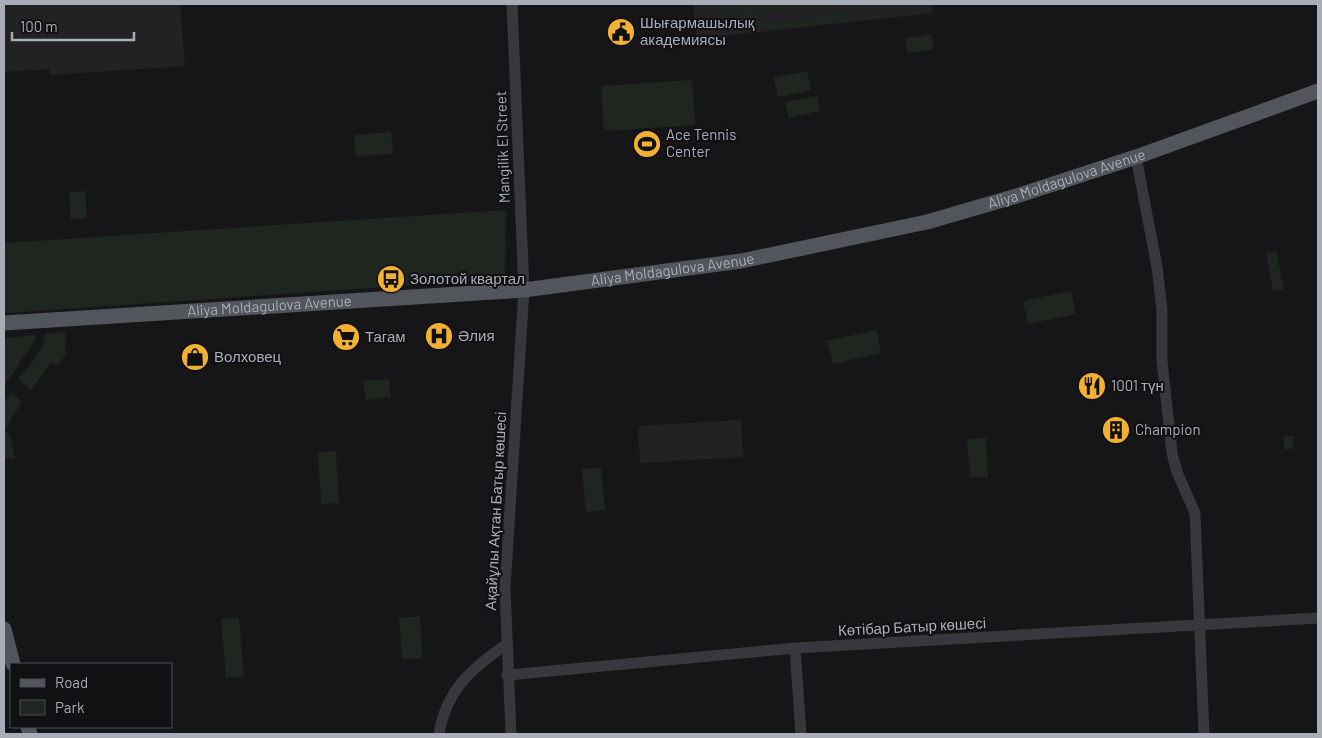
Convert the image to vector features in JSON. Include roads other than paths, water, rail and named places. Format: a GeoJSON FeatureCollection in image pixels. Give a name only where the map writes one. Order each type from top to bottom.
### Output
{"type":"FeatureCollection","features":[{"type":"Feature","properties":{"kind":"main road","name":"Aliya Moldagulova Avenue"},"geometry":{"type":"LineString","coordinates":[[4,323],[524,290],[741,262],[865,237],[927,222],[1136,158],[1318,91]]}},
{"type":"Feature","properties":{"kind":"main road"},"geometry":{"type":"LineString","coordinates":[[4,629],[13,663]]}},
{"type":"Feature","properties":{"kind":"street","name":"Mangilik El Street"},"geometry":{"type":"LineString","coordinates":[[512,4],[524,290]]}},
{"type":"Feature","properties":{"kind":"street"},"geometry":{"type":"LineString","coordinates":[[1136,158],[1157,267],[1162,310],[1162,361],[1172,453],[1177,472],[1195,513],[1198,625],[1204,734]]}},
{"type":"Feature","properties":{"kind":"street","name":"Ақайұлы Ақтан Батыр көшесі"},"geometry":{"type":"LineString","coordinates":[[511,734],[507,675],[505,568],[524,290]]}},
{"type":"Feature","properties":{"kind":"street","name":"Көтібар Батыр көшесі"},"geometry":{"type":"LineString","coordinates":[[507,675],[795,648],[1318,618]]}},
{"type":"Feature","properties":{"kind":"street"},"geometry":{"type":"LineString","coordinates":[[439,734],[441,720],[458,684],[480,662],[507,644]]}},
{"type":"Feature","properties":{"kind":"street"},"geometry":{"type":"LineString","coordinates":[[795,648],[801,734]]}},
{"type":"Feature","properties":{"kind":"place","name":"Шығармашылық академиясы"},"geometry":{"type":"Point","coordinates":[621,32]}},
{"type":"Feature","properties":{"kind":"place","name":"Ace Tennis Center"},"geometry":{"type":"Point","coordinates":[647,144]}},
{"type":"Feature","properties":{"kind":"place","name":"Золотой квартал"},"geometry":{"type":"Point","coordinates":[391,279]}},
{"type":"Feature","properties":{"kind":"place","name":"Әлия"},"geometry":{"type":"Point","coordinates":[439,336]}},
{"type":"Feature","properties":{"kind":"place","name":"Тагам"},"geometry":{"type":"Point","coordinates":[346,337]}},
{"type":"Feature","properties":{"kind":"place","name":"Волховец"},"geometry":{"type":"Point","coordinates":[195,357]}},
{"type":"Feature","properties":{"kind":"place","name":"1001 түн"},"geometry":{"type":"Point","coordinates":[1092,386]}},
{"type":"Feature","properties":{"kind":"place","name":"Champion"},"geometry":{"type":"Point","coordinates":[1116,430]}}]}
